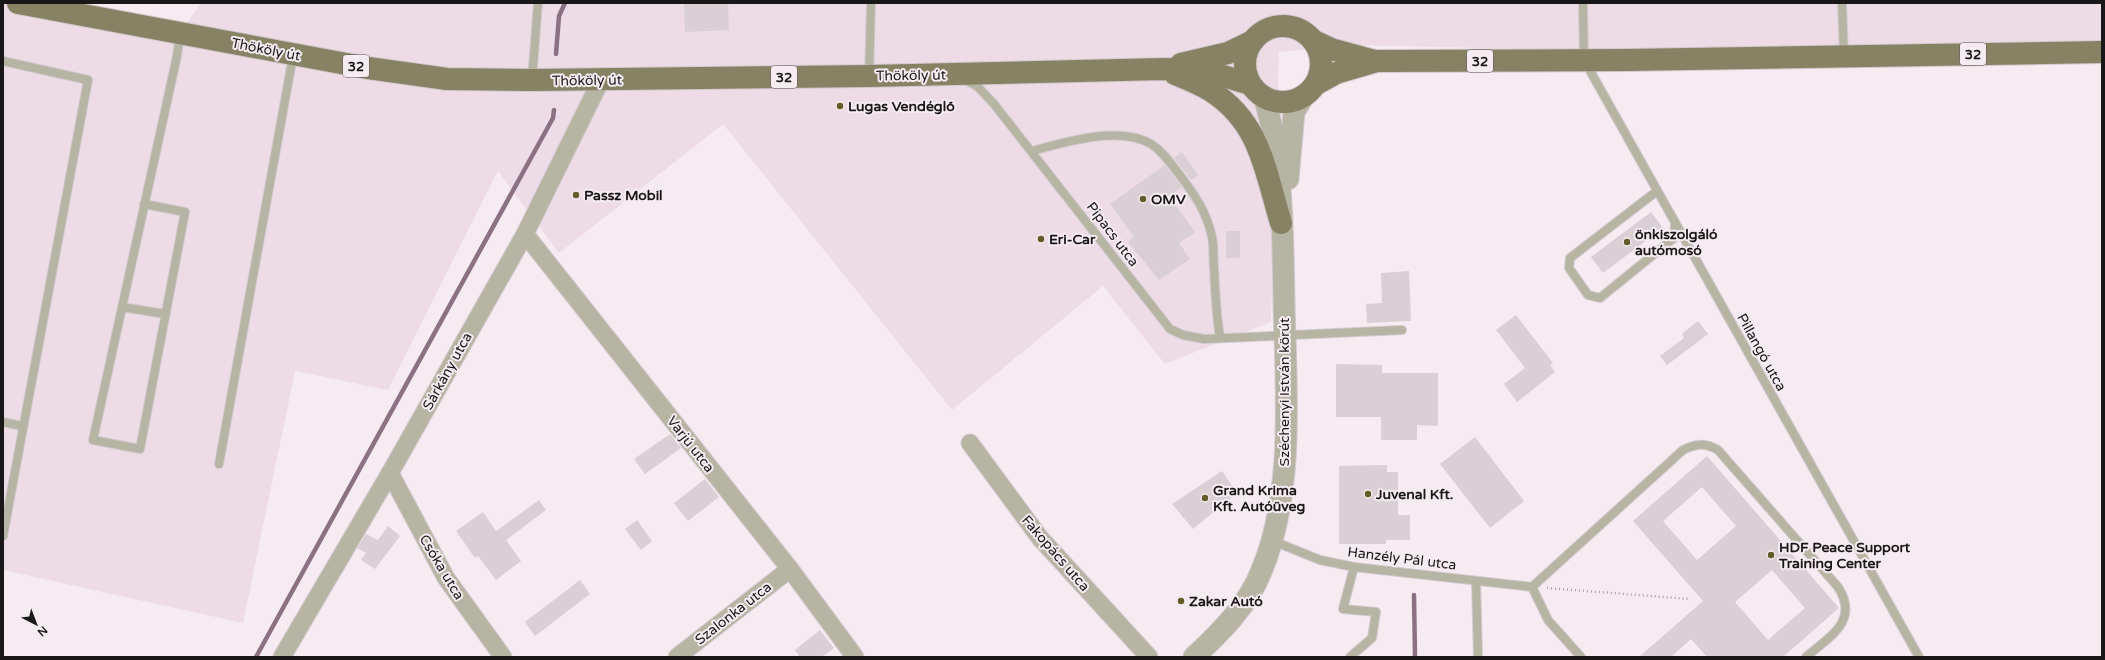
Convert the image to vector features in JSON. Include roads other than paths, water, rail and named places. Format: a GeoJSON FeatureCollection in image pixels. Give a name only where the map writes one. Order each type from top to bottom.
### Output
{"type":"FeatureCollection","features":[{"type":"Feature","properties":{"kind":"main road","name":"Thököly út"},"geometry":{"type":"LineString","coordinates":[[18,3],[48,6],[180,33],[368,68],[447,79],[601,80],[869,76],[1163,69],[1203,70],[1257,90],[1277,102],[1291,101],[1310,90]]}},
{"type":"Feature","properties":{"kind":"main road","name":"Thököly út"},"geometry":{"type":"LineString","coordinates":[[1163,69],[1228,53],[1251,42],[1267,29],[1288,26],[1307,34],[1314,41]]}},
{"type":"Feature","properties":{"kind":"main road","name":"32"},"geometry":{"type":"LineString","coordinates":[[1314,41],[1331,50],[1377,61],[1844,57],[2102,52]]}},
{"type":"Feature","properties":{"kind":"main road"},"geometry":{"type":"LineString","coordinates":[[1310,90],[1321,70],[1320,55],[1314,41]]}},
{"type":"Feature","properties":{"kind":"main road"},"geometry":{"type":"LineString","coordinates":[[1251,42],[1247,53],[1246,64],[1257,90]]}},
{"type":"Feature","properties":{"kind":"main road","name":"32"},"geometry":{"type":"LineString","coordinates":[[1310,90],[1336,73],[1377,61]]}},
{"type":"Feature","properties":{"kind":"main road"},"geometry":{"type":"LineString","coordinates":[[1163,69],[1210,90],[1229,103],[1247,124],[1261,150],[1282,233]]}},
{"type":"Feature","properties":{"kind":"street","name":"Sárkány utca"},"geometry":{"type":"LineString","coordinates":[[282,657],[390,473],[525,234],[601,80]]}},
{"type":"Feature","properties":{"kind":"street","name":"Széchenyi István körút"},"geometry":{"type":"LineString","coordinates":[[1194,657],[1216,637],[1243,604],[1261,573],[1272,540],[1285,466],[1285,335],[1282,233],[1277,166],[1270,117],[1257,90]]}},
{"type":"Feature","properties":{"kind":"street","name":"Széchenyi István körút"},"geometry":{"type":"LineString","coordinates":[[1282,233],[1294,112],[1310,90]]}},
{"type":"Feature","properties":{"kind":"street","name":"Varjú utca"},"geometry":{"type":"LineString","coordinates":[[525,234],[790,569],[855,657]]}},
{"type":"Feature","properties":{"kind":"street","name":"Fakopács utca"},"geometry":{"type":"LineString","coordinates":[[970,443],[1040,538],[1149,657]]}},
{"type":"Feature","properties":{"kind":"street","name":"Csóka utca"},"geometry":{"type":"LineString","coordinates":[[390,473],[446,578],[503,657]]}},
{"type":"Feature","properties":{"kind":"street","name":"Szalonka utca"},"geometry":{"type":"LineString","coordinates":[[677,657],[790,569]]}},
{"type":"Feature","properties":{"kind":"lane"},"geometry":{"type":"LineString","coordinates":[[532,80],[538,3]]}},
{"type":"Feature","properties":{"kind":"lane"},"geometry":{"type":"LineString","coordinates":[[869,76],[871,3]]}},
{"type":"Feature","properties":{"kind":"lane"},"geometry":{"type":"LineString","coordinates":[[1583,3],[1584,60]]}},
{"type":"Feature","properties":{"kind":"lane"},"geometry":{"type":"LineString","coordinates":[[1842,3],[1844,57]]}},
{"type":"Feature","properties":{"kind":"lane"},"geometry":{"type":"LineString","coordinates":[[144,204],[185,212],[140,449],[93,440],[144,204],[177,56],[180,33]]}},
{"type":"Feature","properties":{"kind":"lane"},"geometry":{"type":"LineString","coordinates":[[219,464],[294,54]]}},
{"type":"Feature","properties":{"kind":"lane","name":"Pillangó utca"},"geometry":{"type":"LineString","coordinates":[[1584,60],[1919,657]]}},
{"type":"Feature","properties":{"kind":"lane"},"geometry":{"type":"LineString","coordinates":[[3,61],[88,80],[22,426],[3,536]]}},
{"type":"Feature","properties":{"kind":"lane","name":"Pipacs utca"},"geometry":{"type":"LineString","coordinates":[[954,74],[978,87],[994,104],[1170,329],[1183,335],[1204,339],[1220,337],[1402,330]]}},
{"type":"Feature","properties":{"kind":"lane"},"geometry":{"type":"LineString","coordinates":[[1032,152],[1069,140],[1111,136],[1134,138],[1151,144],[1161,152],[1197,198],[1207,218],[1212,239],[1217,318],[1220,337]]}},
{"type":"Feature","properties":{"kind":"lane"},"geometry":{"type":"LineString","coordinates":[[1657,191],[1570,258],[1569,268],[1588,295],[1600,298],[1674,238],[1675,224]]}},
{"type":"Feature","properties":{"kind":"lane"},"geometry":{"type":"LineString","coordinates":[[122,306],[165,314]]}},
{"type":"Feature","properties":{"kind":"lane"},"geometry":{"type":"LineString","coordinates":[[3,422],[22,426]]}},
{"type":"Feature","properties":{"kind":"lane"},"geometry":{"type":"LineString","coordinates":[[1581,657],[1548,620],[1532,587],[1683,450],[1701,444],[1710,445],[1723,456],[1838,587],[1844,597],[1845,617],[1841,626],[1806,657]]}},
{"type":"Feature","properties":{"kind":"lane","name":"Hanzély Pál utca"},"geometry":{"type":"LineString","coordinates":[[1272,540],[1320,560],[1354,567],[1532,587]]}},
{"type":"Feature","properties":{"kind":"lane"},"geometry":{"type":"LineString","coordinates":[[1350,657],[1372,638],[1376,612],[1343,609],[1354,567]]}},
{"type":"Feature","properties":{"kind":"lane"},"geometry":{"type":"LineString","coordinates":[[1476,581],[1478,657]]}},
{"type":"Feature","properties":{"kind":"waterway"},"geometry":{"type":"LineString","coordinates":[[556,54],[559,16],[565,3]]}},
{"type":"Feature","properties":{"kind":"waterway"},"geometry":{"type":"LineString","coordinates":[[256,657],[553,118],[554,110]]}},
{"type":"Feature","properties":{"kind":"waterway"},"geometry":{"type":"LineString","coordinates":[[1414,595],[1415,657]]}},
{"type":"Feature","properties":{"kind":"place","name":"Lugas Vendéglő"},"geometry":{"type":"Point","coordinates":[840,106]}},
{"type":"Feature","properties":{"kind":"place","name":"Passz Mobil"},"geometry":{"type":"Point","coordinates":[576,195]}},
{"type":"Feature","properties":{"kind":"place","name":"OMV"},"geometry":{"type":"Point","coordinates":[1143,199]}},
{"type":"Feature","properties":{"kind":"place","name":"Eri-Car"},"geometry":{"type":"Point","coordinates":[1041,239]}},
{"type":"Feature","properties":{"kind":"place","name":"önkiszolgáló autómosó"},"geometry":{"type":"Point","coordinates":[1627,242]}},
{"type":"Feature","properties":{"kind":"place","name":"Juvenal Kft."},"geometry":{"type":"Point","coordinates":[1368,494]}},
{"type":"Feature","properties":{"kind":"place","name":"Grand Krima Kft. Autóüveg"},"geometry":{"type":"Point","coordinates":[1205,498]}},
{"type":"Feature","properties":{"kind":"place","name":"HDF Peace Support Training Center"},"geometry":{"type":"Point","coordinates":[1771,555]}},
{"type":"Feature","properties":{"kind":"place","name":"Zakar Autó"},"geometry":{"type":"Point","coordinates":[1181,601]}}]}
